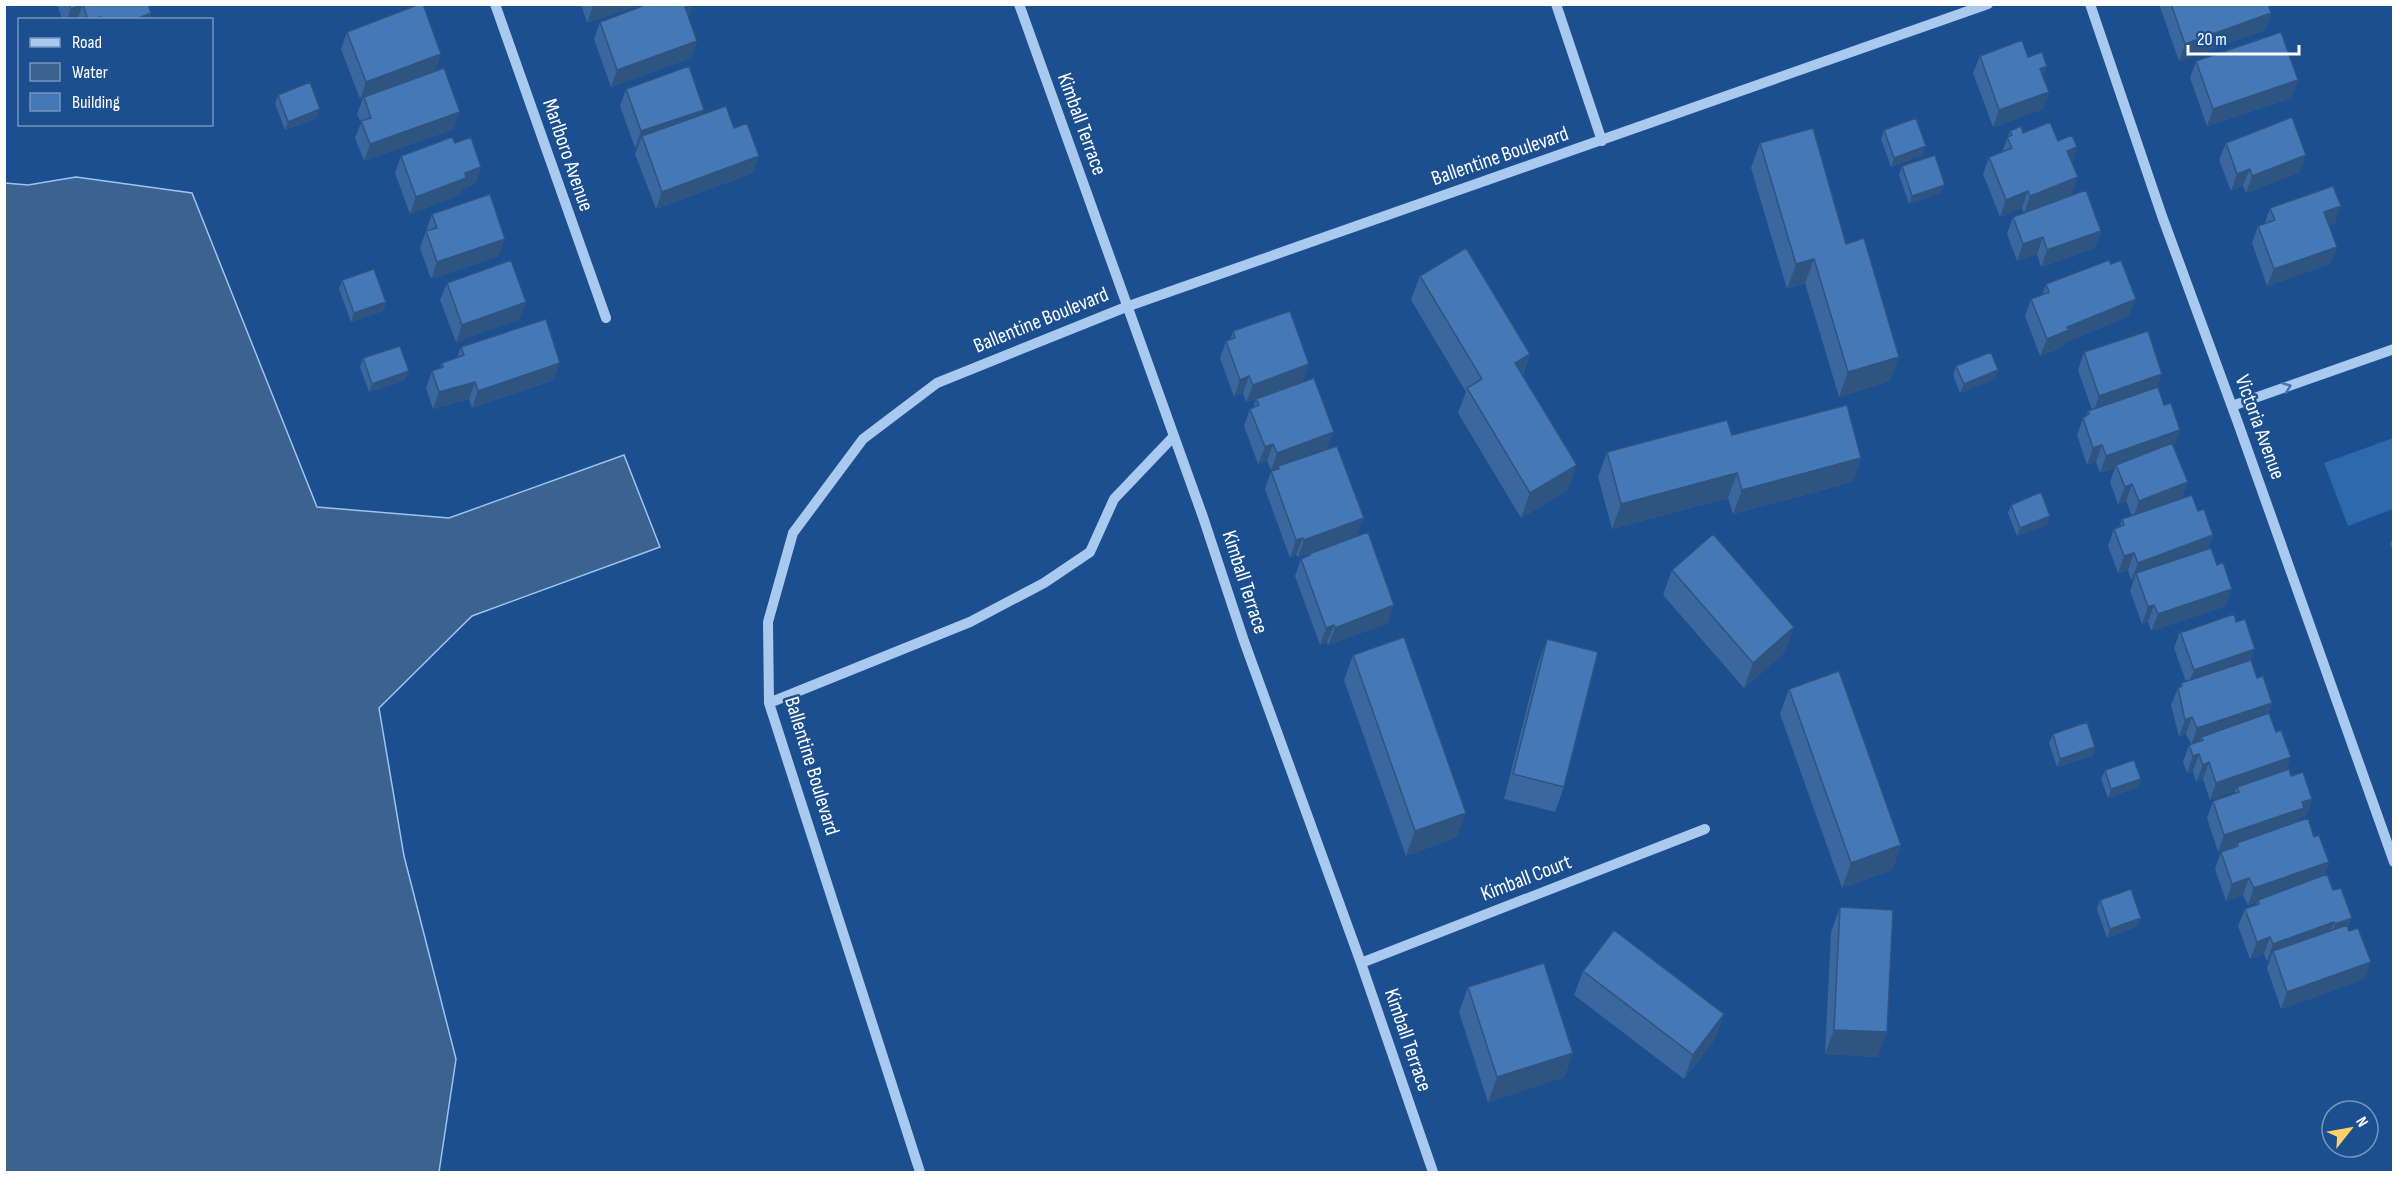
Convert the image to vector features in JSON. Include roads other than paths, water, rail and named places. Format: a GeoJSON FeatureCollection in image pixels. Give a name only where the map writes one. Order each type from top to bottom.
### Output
{"type":"FeatureCollection","features":[{"type":"Feature","properties":{"kind":"street","name":"Marlboro Avenue"},"geometry":{"type":"LineString","coordinates":[[495,4],[606,318]]}},
{"type":"Feature","properties":{"kind":"street","name":"Kimball Terrace"},"geometry":{"type":"LineString","coordinates":[[1019,4],[1174,436],[1301,802],[1361,963],[1433,1173]]}},
{"type":"Feature","properties":{"kind":"street"},"geometry":{"type":"LineString","coordinates":[[1556,4],[1602,141]]}},
{"type":"Feature","properties":{"kind":"street","name":"Ballentine Boulevard"},"geometry":{"type":"LineString","coordinates":[[921,1173],[769,703],[768,622],[793,533],[863,439],[938,383],[1126,307],[1988,4]]}},
{"type":"Feature","properties":{"kind":"street","name":"Victoria Avenue"},"geometry":{"type":"LineString","coordinates":[[2090,4],[2162,216],[2394,862]]}},
{"type":"Feature","properties":{"kind":"street"},"geometry":{"type":"LineString","coordinates":[[2232,406],[2394,349]]}},
{"type":"Feature","properties":{"kind":"street"},"geometry":{"type":"LineString","coordinates":[[769,703],[970,622],[1044,583],[1090,552],[1114,499],[1174,436]]}},
{"type":"Feature","properties":{"kind":"street","name":"Kimball Court"},"geometry":{"type":"LineString","coordinates":[[1361,963],[1705,829]]}},
{"type":"Feature","properties":{"kind":"water"},"geometry":{"type":"Polygon","coordinates":[[[76,177],[192,193],[317,507],[449,518],[624,455],[660,547],[472,616],[379,708],[404,856],[456,1059],[439,1172],[5,1172],[5,183],[28,185],[76,177]]]}}]}
